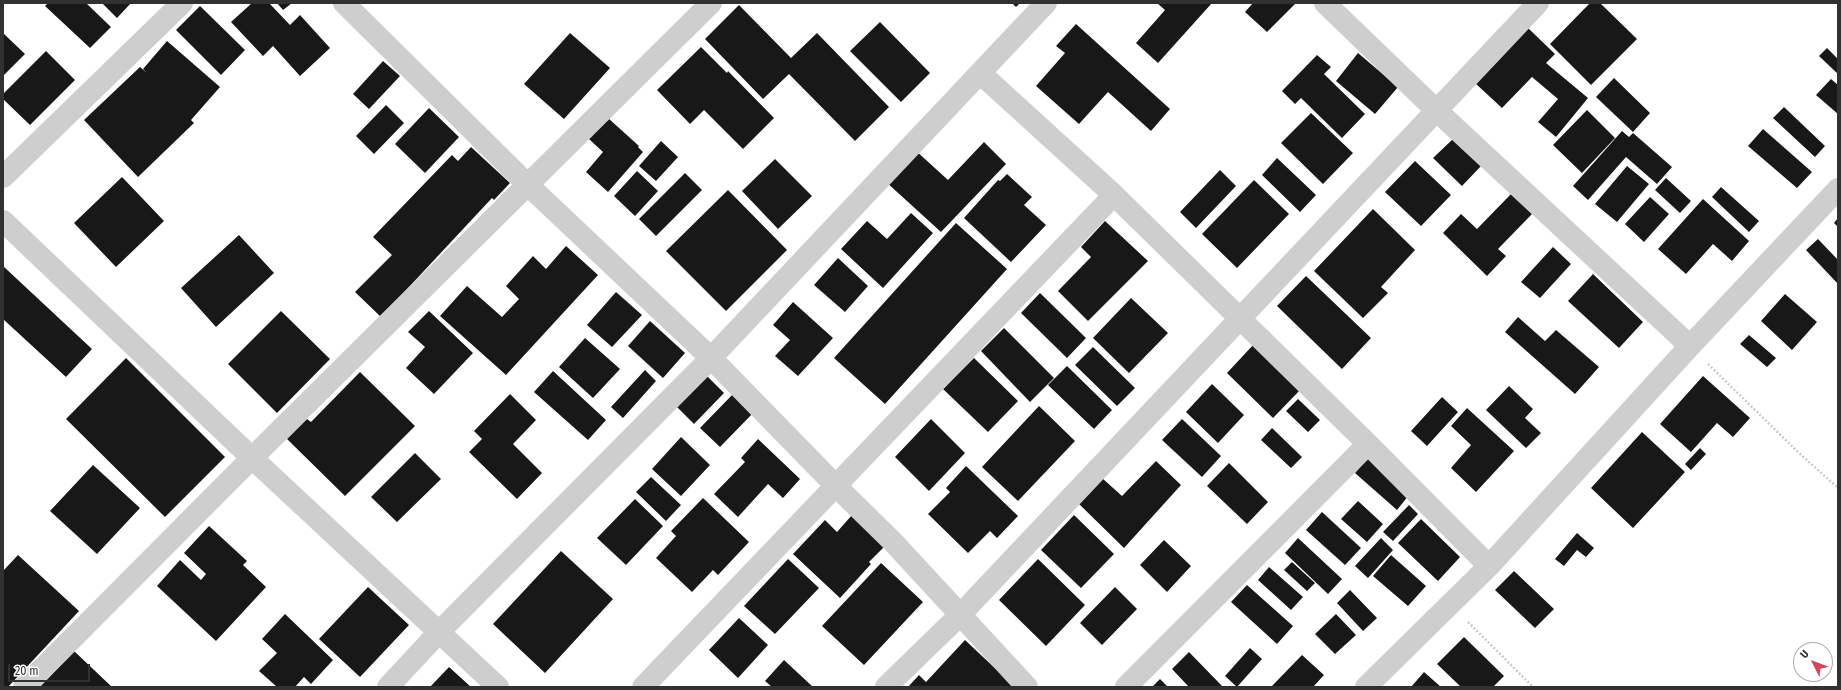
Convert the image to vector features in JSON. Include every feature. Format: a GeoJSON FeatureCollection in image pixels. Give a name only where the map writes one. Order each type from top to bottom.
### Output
{"type":"FeatureCollection","features":[{"type":"Feature","properties":{"kind":"street"},"geometry":{"type":"LineString","coordinates":[[3,177],[182,3]]}},
{"type":"Feature","properties":{"kind":"street"},"geometry":{"type":"LineString","coordinates":[[344,3],[528,185],[711,358],[893,542],[1027,687]]}},
{"type":"Feature","properties":{"kind":"street"},"geometry":{"type":"LineString","coordinates":[[24,687],[252,458],[711,3]]}},
{"type":"Feature","properties":{"kind":"street"},"geometry":{"type":"LineString","coordinates":[[388,687],[439,632],[711,358],[1046,3]]}},
{"type":"Feature","properties":{"kind":"street"},"geometry":{"type":"LineString","coordinates":[[1325,3],[1436,110],[1690,346]]}},
{"type":"Feature","properties":{"kind":"street"},"geometry":{"type":"LineString","coordinates":[[886,687],[960,615],[1241,320],[1436,110],[1538,3]]}},
{"type":"Feature","properties":{"kind":"street"},"geometry":{"type":"LineString","coordinates":[[980,73],[1114,195],[1368,444],[1489,566]]}},
{"type":"Feature","properties":{"kind":"street"},"geometry":{"type":"LineString","coordinates":[[1366,687],[1489,566],[1690,346],[1838,189]]}},
{"type":"Feature","properties":{"kind":"street"},"geometry":{"type":"LineString","coordinates":[[643,687],[1114,195]]}},
{"type":"Feature","properties":{"kind":"street"},"geometry":{"type":"LineString","coordinates":[[3,221],[252,458],[498,687]]}},
{"type":"Feature","properties":{"kind":"street"},"geometry":{"type":"LineString","coordinates":[[1126,687],[1368,444]]}},
{"type":"Feature","properties":{"kind":"path"},"geometry":{"type":"LineString","coordinates":[[1690,346],[1838,488]]}},
{"type":"Feature","properties":{"kind":"path"},"geometry":{"type":"LineString","coordinates":[[1450,604],[1533,687]]}},
{"type":"Feature","properties":{"kind":"building"},"geometry":{"type":"Polygon","coordinates":[[[48,3],[86,3],[111,27],[90,48],[45,6],[48,3]]]}},
{"type":"Feature","properties":{"kind":"building"},"geometry":{"type":"Polygon","coordinates":[[[102,3],[131,3],[117,18],[102,3]]]}},
{"type":"Feature","properties":{"kind":"building"},"geometry":{"type":"Polygon","coordinates":[[[252,3],[269,3],[290,25],[300,15],[330,48],[300,76],[273,46],[263,56],[231,22],[252,3]]]}},
{"type":"Feature","properties":{"kind":"building"},"geometry":{"type":"Polygon","coordinates":[[[277,3],[292,3],[283,10],[277,3]]]}},
{"type":"Feature","properties":{"kind":"building"},"geometry":{"type":"Polygon","coordinates":[[[1012,3],[1020,3],[1016,7],[1012,3]]]}},
{"type":"Feature","properties":{"kind":"building"},"geometry":{"type":"Polygon","coordinates":[[[1157,3],[1212,3],[1158,63],[1136,43],[1165,10],[1157,3]]]}},
{"type":"Feature","properties":{"kind":"building"},"geometry":{"type":"Polygon","coordinates":[[[1253,3],[1296,3],[1267,32],[1245,12],[1253,3]]]}},
{"type":"Feature","properties":{"kind":"building"},"geometry":{"type":"Polygon","coordinates":[[[1590,3],[1600,3],[1637,39],[1591,85],[1550,44],[1590,3]]]}},
{"type":"Feature","properties":{"kind":"building"},"geometry":{"type":"Polygon","coordinates":[[[739,5],[791,58],[817,33],[889,107],[855,141],[789,74],[763,99],[705,39],[739,5]]]}},
{"type":"Feature","properties":{"kind":"building"},"geometry":{"type":"Polygon","coordinates":[[[200,6],[245,50],[221,75],[176,30],[200,6]]]}},
{"type":"Feature","properties":{"kind":"building"},"geometry":{"type":"Polygon","coordinates":[[[880,22],[930,73],[901,102],[850,51],[880,22]]]}},
{"type":"Feature","properties":{"kind":"building"},"geometry":{"type":"Polygon","coordinates":[[[1076,24],[1170,109],[1151,131],[1108,92],[1079,124],[1036,86],[1065,53],[1056,46],[1076,24]]]}},
{"type":"Feature","properties":{"kind":"building"},"geometry":{"type":"Polygon","coordinates":[[[1528,28],[1555,54],[1546,63],[1588,98],[1556,137],[1538,122],[1558,99],[1532,77],[1502,108],[1475,83],[1528,28]]]}},
{"type":"Feature","properties":{"kind":"building"},"geometry":{"type":"Polygon","coordinates":[[[3,33],[25,54],[3,76],[3,33]]]}},
{"type":"Feature","properties":{"kind":"building"},"geometry":{"type":"Polygon","coordinates":[[[570,33],[610,68],[564,119],[524,84],[570,33]]]}},
{"type":"Feature","properties":{"kind":"building"},"geometry":{"type":"Polygon","coordinates":[[[167,41],[220,87],[191,120],[194,123],[138,177],[84,120],[140,67],[147,73],[143,69],[167,41]]]}},
{"type":"Feature","properties":{"kind":"building"},"geometry":{"type":"Polygon","coordinates":[[[701,47],[727,73],[728,71],[774,118],[743,149],[704,110],[690,124],[657,90],[701,47]]]}},
{"type":"Feature","properties":{"kind":"building"},"geometry":{"type":"Polygon","coordinates":[[[1827,48],[1838,59],[1838,74],[1819,56],[1827,48]]]}},
{"type":"Feature","properties":{"kind":"building"},"geometry":{"type":"Polygon","coordinates":[[[46,51],[75,80],[30,125],[3,99],[3,94],[46,51]]]}},
{"type":"Feature","properties":{"kind":"building"},"geometry":{"type":"Polygon","coordinates":[[[1358,53],[1398,87],[1375,114],[1336,81],[1358,53]]]}},
{"type":"Feature","properties":{"kind":"building"},"geometry":{"type":"Polygon","coordinates":[[[1317,55],[1331,67],[1324,74],[1365,114],[1342,138],[1301,98],[1295,104],[1282,91],[1317,55]]]}},
{"type":"Feature","properties":{"kind":"building"},"geometry":{"type":"Polygon","coordinates":[[[383,61],[400,76],[369,109],[353,94],[383,61]]]}},
{"type":"Feature","properties":{"kind":"building"},"geometry":{"type":"Polygon","coordinates":[[[1614,78],[1650,113],[1633,132],[1596,97],[1614,78]]]}},
{"type":"Feature","properties":{"kind":"building"},"geometry":{"type":"Polygon","coordinates":[[[1831,79],[1838,85],[1838,114],[1816,95],[1831,79]]]}},
{"type":"Feature","properties":{"kind":"building"},"geometry":{"type":"Polygon","coordinates":[[[386,105],[404,123],[374,154],[356,136],[386,105]]]}},
{"type":"Feature","properties":{"kind":"building"},"geometry":{"type":"Polygon","coordinates":[[[1784,107],[1825,146],[1815,157],[1773,118],[1784,107]]]}},
{"type":"Feature","properties":{"kind":"building"},"geometry":{"type":"Polygon","coordinates":[[[429,108],[459,137],[425,173],[395,144],[429,108]]]}},
{"type":"Feature","properties":{"kind":"building"},"geometry":{"type":"Polygon","coordinates":[[[1587,110],[1615,138],[1582,173],[1553,145],[1587,110]]]}},
{"type":"Feature","properties":{"kind":"building"},"geometry":{"type":"Polygon","coordinates":[[[1311,113],[1353,153],[1323,184],[1281,143],[1311,113]]]}},
{"type":"Feature","properties":{"kind":"building"},"geometry":{"type":"Polygon","coordinates":[[[608,118],[639,146],[638,147],[643,152],[608,192],[586,172],[603,152],[589,139],[608,118]]]}},
{"type":"Feature","properties":{"kind":"building"},"geometry":{"type":"Polygon","coordinates":[[[1763,129],[1812,172],[1797,188],[1748,146],[1763,129]]]}},
{"type":"Feature","properties":{"kind":"building"},"geometry":{"type":"Polygon","coordinates":[[[1622,131],[1629,137],[1633,133],[1672,167],[1657,184],[1626,157],[1588,200],[1573,186],[1622,131]]]}},
{"type":"Feature","properties":{"kind":"building"},"geometry":{"type":"Polygon","coordinates":[[[1453,139],[1481,166],[1462,186],[1433,158],[1453,139]]]}},
{"type":"Feature","properties":{"kind":"building"},"geometry":{"type":"Polygon","coordinates":[[[661,141],[678,157],[656,181],[639,166],[661,141]]]}},
{"type":"Feature","properties":{"kind":"building"},"geometry":{"type":"Polygon","coordinates":[[[984,142],[1006,164],[941,232],[885,181],[914,149],[948,180],[984,142]]]}},
{"type":"Feature","properties":{"kind":"building"},"geometry":{"type":"Polygon","coordinates":[[[471,147],[510,183],[494,200],[492,198],[381,317],[355,292],[392,255],[373,237],[452,155],[458,161],[471,147]]]}},
{"type":"Feature","properties":{"kind":"building"},"geometry":{"type":"Polygon","coordinates":[[[1277,158],[1316,195],[1300,212],[1262,175],[1277,158]]]}},
{"type":"Feature","properties":{"kind":"building"},"geometry":{"type":"Polygon","coordinates":[[[775,159],[812,196],[778,229],[742,191],[775,159]]]}},
{"type":"Feature","properties":{"kind":"building"},"geometry":{"type":"Polygon","coordinates":[[[1415,161],[1451,195],[1421,226],[1385,192],[1415,161]]]}},
{"type":"Feature","properties":{"kind":"building"},"geometry":{"type":"Polygon","coordinates":[[[1627,166],[1649,184],[1617,222],[1595,204],[1627,166]]]}},
{"type":"Feature","properties":{"kind":"building"},"geometry":{"type":"Polygon","coordinates":[[[1220,170],[1236,186],[1196,228],[1180,212],[1220,170]]]}},
{"type":"Feature","properties":{"kind":"building"},"geometry":{"type":"Polygon","coordinates":[[[637,171],[658,191],[635,216],[614,196],[637,171]]]}},
{"type":"Feature","properties":{"kind":"building"},"geometry":{"type":"Polygon","coordinates":[[[685,173],[702,190],[656,236],[639,219],[685,173]]]}},
{"type":"Feature","properties":{"kind":"building"},"geometry":{"type":"Polygon","coordinates":[[[1007,174],[1032,197],[1024,205],[1046,225],[1011,262],[964,218],[998,180],[1000,181],[1007,174]]]}},
{"type":"Feature","properties":{"kind":"building"},"geometry":{"type":"Polygon","coordinates":[[[122,177],[164,221],[116,267],[74,223],[122,177]]]}},
{"type":"Feature","properties":{"kind":"building"},"geometry":{"type":"Polygon","coordinates":[[[1666,178],[1691,201],[1680,213],[1655,190],[1666,178]]]}},
{"type":"Feature","properties":{"kind":"building"},"geometry":{"type":"Polygon","coordinates":[[[1254,180],[1289,214],[1237,268],[1202,234],[1254,180]]]}},
{"type":"Feature","properties":{"kind":"building"},"geometry":{"type":"Polygon","coordinates":[[[1721,187],[1759,221],[1749,232],[1712,197],[1721,187]]]}},
{"type":"Feature","properties":{"kind":"building"},"geometry":{"type":"Polygon","coordinates":[[[728,190],[787,250],[726,311],[666,251],[728,190]]]}},
{"type":"Feature","properties":{"kind":"building"},"geometry":{"type":"Polygon","coordinates":[[[1511,194],[1532,214],[1498,249],[1506,256],[1487,276],[1443,233],[1461,214],[1477,229],[1511,194]]]}},
{"type":"Feature","properties":{"kind":"building"},"geometry":{"type":"Polygon","coordinates":[[[1650,197],[1669,214],[1644,242],[1625,224],[1650,197]]]}},
{"type":"Feature","properties":{"kind":"building"},"geometry":{"type":"Polygon","coordinates":[[[1703,199],[1749,241],[1732,261],[1713,244],[1686,274],[1658,249],[1703,199]]]}},
{"type":"Feature","properties":{"kind":"building"},"geometry":{"type":"Polygon","coordinates":[[[1373,209],[1415,250],[1381,287],[1388,293],[1363,318],[1314,271],[1373,209]]]}},
{"type":"Feature","properties":{"kind":"building"},"geometry":{"type":"Polygon","coordinates":[[[911,213],[933,233],[883,288],[841,249],[867,221],[887,239],[911,213]]]}},
{"type":"Feature","properties":{"kind":"building"},"geometry":{"type":"Polygon","coordinates":[[[1838,218],[1838,227],[1834,223],[1838,218]]]}},
{"type":"Feature","properties":{"kind":"building"},"geometry":{"type":"Polygon","coordinates":[[[1105,221],[1148,261],[1088,321],[1058,291],[1091,257],[1081,247],[1105,221]]]}},
{"type":"Feature","properties":{"kind":"building"},"geometry":{"type":"Polygon","coordinates":[[[956,223],[1007,269],[885,404],[834,358],[956,223]]]}},
{"type":"Feature","properties":{"kind":"building"},"geometry":{"type":"Polygon","coordinates":[[[239,235],[274,273],[216,327],[181,288],[239,235]]]}},
{"type":"Feature","properties":{"kind":"building"},"geometry":{"type":"Polygon","coordinates":[[[1818,239],[1838,260],[1838,284],[1806,250],[1818,239]]]}},
{"type":"Feature","properties":{"kind":"building"},"geometry":{"type":"Polygon","coordinates":[[[566,246],[598,275],[506,375],[440,316],[467,286],[502,317],[519,299],[506,286],[533,256],[546,269],[566,246]]]}},
{"type":"Feature","properties":{"kind":"building"},"geometry":{"type":"Polygon","coordinates":[[[1553,247],[1571,264],[1540,298],[1521,282],[1553,247]]]}},
{"type":"Feature","properties":{"kind":"building"},"geometry":{"type":"Polygon","coordinates":[[[838,258],[868,286],[845,312],[814,285],[838,258]]]}},
{"type":"Feature","properties":{"kind":"building"},"geometry":{"type":"Polygon","coordinates":[[[3,266],[92,349],[66,377],[3,319],[3,266]]]}},
{"type":"Feature","properties":{"kind":"building"},"geometry":{"type":"Polygon","coordinates":[[[1593,274],[1643,322],[1619,348],[1568,301],[1593,274]]]}},
{"type":"Feature","properties":{"kind":"building"},"geometry":{"type":"Polygon","coordinates":[[[1306,276],[1371,338],[1342,369],[1277,306],[1306,276]]]}},
{"type":"Feature","properties":{"kind":"building"},"geometry":{"type":"Polygon","coordinates":[[[616,292],[642,315],[612,347],[587,325],[616,292]]]}},
{"type":"Feature","properties":{"kind":"building"},"geometry":{"type":"Polygon","coordinates":[[[1040,293],[1086,338],[1067,358],[1021,313],[1040,293]]]}},
{"type":"Feature","properties":{"kind":"building"},"geometry":{"type":"Polygon","coordinates":[[[1785,294],[1817,322],[1792,350],[1761,321],[1785,294]]]}},
{"type":"Feature","properties":{"kind":"building"},"geometry":{"type":"Polygon","coordinates":[[[1131,298],[1168,333],[1129,373],[1093,338],[1131,298]]]}},
{"type":"Feature","properties":{"kind":"building"},"geometry":{"type":"Polygon","coordinates":[[[793,302],[833,338],[798,376],[775,356],[790,340],[773,325],[793,302]]]}},
{"type":"Feature","properties":{"kind":"building"},"geometry":{"type":"Polygon","coordinates":[[[281,311],[330,359],[277,413],[228,364],[281,311]]]}},
{"type":"Feature","properties":{"kind":"building"},"geometry":{"type":"Polygon","coordinates":[[[429,311],[473,353],[434,394],[406,368],[425,347],[408,332],[429,311]]]}},
{"type":"Feature","properties":{"kind":"building"},"geometry":{"type":"Polygon","coordinates":[[[1518,317],[1545,341],[1556,330],[1599,367],[1575,394],[1505,332],[1518,317]]]}},
{"type":"Feature","properties":{"kind":"building"},"geometry":{"type":"Polygon","coordinates":[[[650,321],[685,353],[663,378],[628,346],[650,321]]]}},
{"type":"Feature","properties":{"kind":"building"},"geometry":{"type":"Polygon","coordinates":[[[1004,328],[1054,378],[1030,402],[981,351],[1004,328]]]}},
{"type":"Feature","properties":{"kind":"building"},"geometry":{"type":"Polygon","coordinates":[[[1749,335],[1776,358],[1767,367],[1740,344],[1749,335]]]}},
{"type":"Feature","properties":{"kind":"building"},"geometry":{"type":"Polygon","coordinates":[[[585,338],[620,369],[593,398],[559,367],[585,338]]]}},
{"type":"Feature","properties":{"kind":"building"},"geometry":{"type":"Polygon","coordinates":[[[1254,344],[1301,389],[1273,418],[1227,373],[1254,344]]]}},
{"type":"Feature","properties":{"kind":"building"},"geometry":{"type":"Polygon","coordinates":[[[1093,347],[1135,388],[1117,406],[1075,365],[1093,347]]]}},
{"type":"Feature","properties":{"kind":"building"},"geometry":{"type":"Polygon","coordinates":[[[126,358],[225,457],[165,517],[66,419],[126,358]]]}},
{"type":"Feature","properties":{"kind":"building"},"geometry":{"type":"Polygon","coordinates":[[[974,358],[1018,401],[988,432],[943,389],[974,358]]]}},
{"type":"Feature","properties":{"kind":"building"},"geometry":{"type":"Polygon","coordinates":[[[1067,366],[1112,410],[1094,429],[1048,385],[1067,366]]]}},
{"type":"Feature","properties":{"kind":"building"},"geometry":{"type":"Polygon","coordinates":[[[645,370],[656,381],[623,418],[611,407],[645,370]]]}},
{"type":"Feature","properties":{"kind":"building"},"geometry":{"type":"Polygon","coordinates":[[[553,371],[606,420],[588,440],[534,392],[553,371]]]}},
{"type":"Feature","properties":{"kind":"building"},"geometry":{"type":"Polygon","coordinates":[[[360,372],[415,426],[345,496],[287,439],[307,419],[311,422],[360,372]]]}},
{"type":"Feature","properties":{"kind":"building"},"geometry":{"type":"Polygon","coordinates":[[[707,376],[724,393],[694,424],[677,407],[707,376]]]}},
{"type":"Feature","properties":{"kind":"building"},"geometry":{"type":"Polygon","coordinates":[[[1703,376],[1750,418],[1733,437],[1717,423],[1691,452],[1660,424],[1703,376]]]}},
{"type":"Feature","properties":{"kind":"building"},"geometry":{"type":"Polygon","coordinates":[[[1212,384],[1244,415],[1218,443],[1186,412],[1212,384]]]}},
{"type":"Feature","properties":{"kind":"building"},"geometry":{"type":"Polygon","coordinates":[[[1509,386],[1533,409],[1525,418],[1541,433],[1526,448],[1486,410],[1509,386]]]}},
{"type":"Feature","properties":{"kind":"building"},"geometry":{"type":"Polygon","coordinates":[[[735,392],[755,411],[720,447],[700,428],[735,392]]]}},
{"type":"Feature","properties":{"kind":"building"},"geometry":{"type":"Polygon","coordinates":[[[510,394],[536,420],[513,444],[542,473],[517,499],[469,452],[482,439],[474,431],[510,394]]]}},
{"type":"Feature","properties":{"kind":"building"},"geometry":{"type":"Polygon","coordinates":[[[1442,397],[1458,412],[1427,446],[1411,431],[1442,397]]]}},
{"type":"Feature","properties":{"kind":"building"},"geometry":{"type":"Polygon","coordinates":[[[1298,399],[1320,420],[1308,432],[1286,411],[1298,399]]]}},
{"type":"Feature","properties":{"kind":"building"},"geometry":{"type":"Polygon","coordinates":[[[1039,406],[1075,441],[1018,501],[982,467],[1039,406]]]}},
{"type":"Feature","properties":{"kind":"building"},"geometry":{"type":"Polygon","coordinates":[[[1467,408],[1514,451],[1476,492],[1451,468],[1471,445],[1451,426],[1467,408]]]}},
{"type":"Feature","properties":{"kind":"building"},"geometry":{"type":"Polygon","coordinates":[[[931,419],[965,453],[929,491],[895,457],[931,419]]]}},
{"type":"Feature","properties":{"kind":"building"},"geometry":{"type":"Polygon","coordinates":[[[1182,419],[1221,456],[1202,477],[1162,440],[1182,419]]]}},
{"type":"Feature","properties":{"kind":"building"},"geometry":{"type":"Polygon","coordinates":[[[1272,428],[1302,457],[1291,468],[1261,440],[1272,428]]]}},
{"type":"Feature","properties":{"kind":"building"},"geometry":{"type":"Polygon","coordinates":[[[1642,432],[1685,472],[1633,528],[1591,488],[1642,432]]]}},
{"type":"Feature","properties":{"kind":"building"},"geometry":{"type":"Polygon","coordinates":[[[681,437],[710,465],[681,496],[652,469],[681,437]]]}},
{"type":"Feature","properties":{"kind":"building"},"geometry":{"type":"Polygon","coordinates":[[[758,439],[800,479],[783,498],[768,484],[738,517],[714,494],[745,462],[741,458],[758,439]]]}},
{"type":"Feature","properties":{"kind":"building"},"geometry":{"type":"Polygon","coordinates":[[[1700,448],[1706,454],[1691,470],[1685,464],[1700,448]]]}},
{"type":"Feature","properties":{"kind":"building"},"geometry":{"type":"Polygon","coordinates":[[[415,453],[441,479],[397,522],[371,497],[415,453]]]}},
{"type":"Feature","properties":{"kind":"building"},"geometry":{"type":"Polygon","coordinates":[[[1368,458],[1409,495],[1397,510],[1355,473],[1368,458]]]}},
{"type":"Feature","properties":{"kind":"building"},"geometry":{"type":"Polygon","coordinates":[[[1156,461],[1181,485],[1124,548],[1078,503],[1102,478],[1122,496],[1156,461]]]}},
{"type":"Feature","properties":{"kind":"building"},"geometry":{"type":"Polygon","coordinates":[[[1229,463],[1268,502],[1247,524],[1207,486],[1229,463]]]}},
{"type":"Feature","properties":{"kind":"building"},"geometry":{"type":"Polygon","coordinates":[[[93,465],[140,508],[97,554],[50,511],[93,465]]]}},
{"type":"Feature","properties":{"kind":"building"},"geometry":{"type":"Polygon","coordinates":[[[966,466],[1018,516],[997,538],[990,531],[968,553],[928,514],[950,492],[946,488],[966,466]]]}},
{"type":"Feature","properties":{"kind":"building"},"geometry":{"type":"Polygon","coordinates":[[[651,477],[681,505],[666,521],[636,492],[651,477]]]}},
{"type":"Feature","properties":{"kind":"building"},"geometry":{"type":"Polygon","coordinates":[[[703,498],[749,542],[718,575],[713,570],[692,592],[656,558],[676,536],[671,531],[703,498]]]}},
{"type":"Feature","properties":{"kind":"building"},"geometry":{"type":"Polygon","coordinates":[[[635,499],[663,526],[626,565],[597,538],[635,499]]]}},
{"type":"Feature","properties":{"kind":"building"},"geometry":{"type":"Polygon","coordinates":[[[1358,501],[1383,524],[1367,542],[1341,519],[1358,501]]]}},
{"type":"Feature","properties":{"kind":"building"},"geometry":{"type":"Polygon","coordinates":[[[1409,505],[1418,514],[1393,541],[1383,532],[1409,505]]]}},
{"type":"Feature","properties":{"kind":"building"},"geometry":{"type":"Polygon","coordinates":[[[1322,512],[1361,548],[1345,565],[1306,530],[1322,512]]]}},
{"type":"Feature","properties":{"kind":"building"},"geometry":{"type":"Polygon","coordinates":[[[852,515],[885,546],[869,562],[871,564],[840,598],[793,554],[825,520],[837,532],[852,515]]]}},
{"type":"Feature","properties":{"kind":"building"},"geometry":{"type":"Polygon","coordinates":[[[1074,515],[1114,554],[1081,588],[1041,550],[1074,515]]]}},
{"type":"Feature","properties":{"kind":"building"},"geometry":{"type":"Polygon","coordinates":[[[1421,519],[1460,557],[1438,581],[1398,543],[1421,519]]]}},
{"type":"Feature","properties":{"kind":"building"},"geometry":{"type":"Polygon","coordinates":[[[209,526],[247,561],[243,565],[266,587],[216,641],[157,586],[180,560],[201,580],[206,574],[184,553],[209,526]]]}},
{"type":"Feature","properties":{"kind":"building"},"geometry":{"type":"Polygon","coordinates":[[[1577,533],[1594,548],[1586,557],[1577,550],[1564,566],[1555,559],[1577,533]]]}},
{"type":"Feature","properties":{"kind":"building"},"geometry":{"type":"Polygon","coordinates":[[[1298,538],[1342,579],[1328,594],[1285,553],[1298,538]]]}},
{"type":"Feature","properties":{"kind":"building"},"geometry":{"type":"Polygon","coordinates":[[[1381,538],[1393,550],[1368,578],[1355,566],[1381,538]]]}},
{"type":"Feature","properties":{"kind":"building"},"geometry":{"type":"Polygon","coordinates":[[[1164,540],[1191,566],[1167,592],[1140,565],[1164,540]]]}},
{"type":"Feature","properties":{"kind":"building"},"geometry":{"type":"Polygon","coordinates":[[[561,551],[613,599],[545,673],[493,624],[561,551]]]}},
{"type":"Feature","properties":{"kind":"building"},"geometry":{"type":"Polygon","coordinates":[[[18,555],[79,611],[8,687],[6,687],[3,685],[3,571],[18,555]]]}},
{"type":"Feature","properties":{"kind":"building"},"geometry":{"type":"Polygon","coordinates":[[[1391,555],[1426,586],[1408,606],[1373,576],[1391,555]]]}},
{"type":"Feature","properties":{"kind":"building"},"geometry":{"type":"Polygon","coordinates":[[[788,559],[819,588],[775,634],[744,606],[788,559]]]}},
{"type":"Feature","properties":{"kind":"building"},"geometry":{"type":"Polygon","coordinates":[[[1038,559],[1085,605],[1046,646],[999,600],[1038,559]]]}},
{"type":"Feature","properties":{"kind":"building"},"geometry":{"type":"Polygon","coordinates":[[[1292,562],[1315,583],[1307,591],[1284,570],[1292,562]]]}},
{"type":"Feature","properties":{"kind":"building"},"geometry":{"type":"Polygon","coordinates":[[[881,563],[923,602],[864,665],[822,626],[881,563]]]}},
{"type":"Feature","properties":{"kind":"building"},"geometry":{"type":"Polygon","coordinates":[[[1269,567],[1303,597],[1291,610],[1258,580],[1269,567]]]}},
{"type":"Feature","properties":{"kind":"building"},"geometry":{"type":"Polygon","coordinates":[[[1514,571],[1554,609],[1535,628],[1495,590],[1514,571]]]}},
{"type":"Feature","properties":{"kind":"building"},"geometry":{"type":"Polygon","coordinates":[[[1247,585],[1293,626],[1277,644],[1231,602],[1247,585]]]}},
{"type":"Feature","properties":{"kind":"building"},"geometry":{"type":"Polygon","coordinates":[[[368,587],[409,625],[360,677],[319,639],[368,587]]]}},
{"type":"Feature","properties":{"kind":"building"},"geometry":{"type":"Polygon","coordinates":[[[1115,587],[1137,609],[1102,645],[1080,623],[1115,587]]]}},
{"type":"Feature","properties":{"kind":"building"},"geometry":{"type":"Polygon","coordinates":[[[1350,590],[1377,618],[1363,631],[1337,603],[1350,590]]]}},
{"type":"Feature","properties":{"kind":"building"},"geometry":{"type":"Polygon","coordinates":[[[285,614],[333,660],[311,684],[304,677],[295,687],[277,687],[259,671],[277,653],[262,639],[285,614]]]}},
{"type":"Feature","properties":{"kind":"building"},"geometry":{"type":"Polygon","coordinates":[[[1336,614],[1356,635],[1335,654],[1315,634],[1336,614]]]}},
{"type":"Feature","properties":{"kind":"building"},"geometry":{"type":"Polygon","coordinates":[[[739,618],[768,645],[738,678],[709,650],[739,618]]]}},
{"type":"Feature","properties":{"kind":"building"},"geometry":{"type":"Polygon","coordinates":[[[1464,637],[1504,676],[1493,687],[1461,687],[1437,664],[1464,637]]]}},
{"type":"Feature","properties":{"kind":"building"},"geometry":{"type":"Polygon","coordinates":[[[965,640],[1015,687],[908,687],[919,675],[926,682],[965,640]]]}},
{"type":"Feature","properties":{"kind":"building"},"geometry":{"type":"Polygon","coordinates":[[[1250,648],[1262,659],[1237,687],[1225,676],[1250,648]]]}},
{"type":"Feature","properties":{"kind":"building"},"geometry":{"type":"Polygon","coordinates":[[[74,651],[112,687],[40,687],[74,651]]]}},
{"type":"Feature","properties":{"kind":"building"},"geometry":{"type":"Polygon","coordinates":[[[1189,652],[1223,687],[1189,687],[1172,669],[1189,652]]]}},
{"type":"Feature","properties":{"kind":"building"},"geometry":{"type":"Polygon","coordinates":[[[1302,655],[1324,675],[1313,687],[1271,687],[1302,655]]]}},
{"type":"Feature","properties":{"kind":"building"},"geometry":{"type":"Polygon","coordinates":[[[784,660],[813,687],[772,687],[765,681],[784,660]]]}},
{"type":"Feature","properties":{"kind":"building"},"geometry":{"type":"Polygon","coordinates":[[[449,667],[471,687],[430,687],[449,667]]]}},
{"type":"Feature","properties":{"kind":"building"},"geometry":{"type":"Polygon","coordinates":[[[1424,672],[1441,687],[1411,687],[1424,672]]]}},
{"type":"Feature","properties":{"kind":"building"},"geometry":{"type":"Polygon","coordinates":[[[1160,679],[1168,687],[1152,687],[1160,679]]]}}]}
